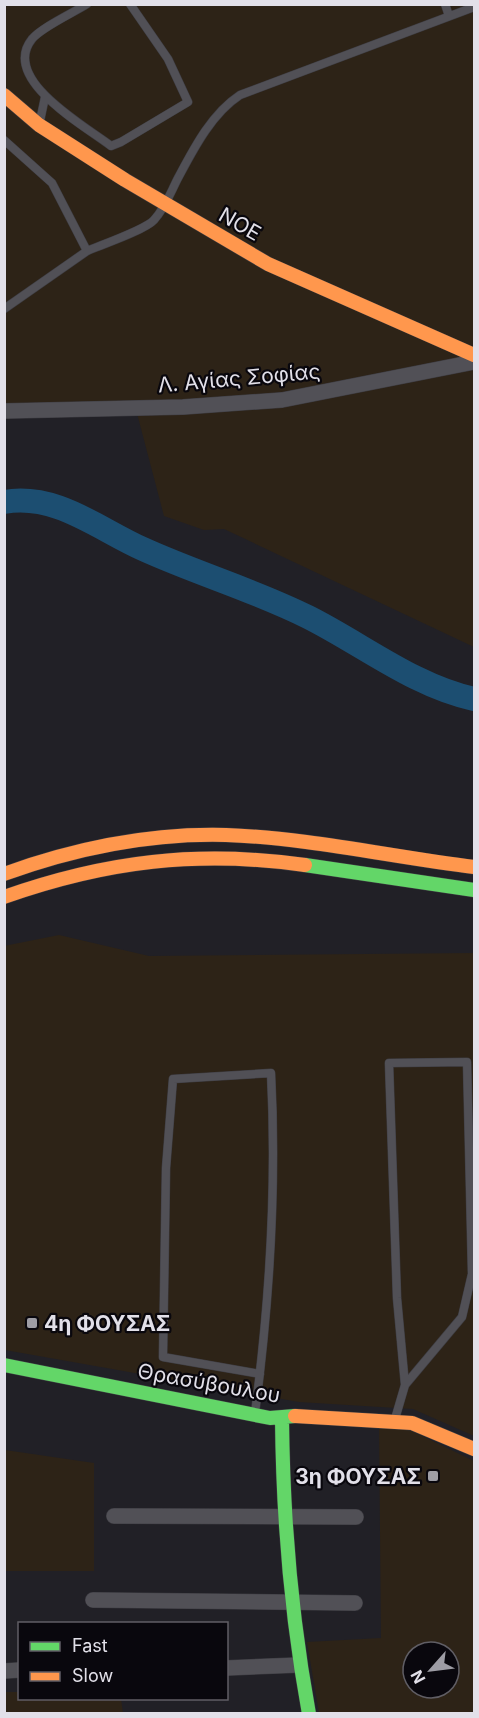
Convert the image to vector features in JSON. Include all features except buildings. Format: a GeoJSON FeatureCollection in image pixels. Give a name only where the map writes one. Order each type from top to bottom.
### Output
{"type":"FeatureCollection","features":[{"type":"Feature","properties":{"kind":"street","name":"NOE"},"geometry":{"type":"LineString","coordinates":[[4,95],[39,125],[166,205],[268,264],[474,355]]}},
{"type":"Feature","properties":{"kind":"street","name":"Λ. Αγίας Σοφίας"},"geometry":{"type":"LineString","coordinates":[[4,411],[183,407],[282,400],[474,362]]}},
{"type":"Feature","properties":{"kind":"street"},"geometry":{"type":"LineString","coordinates":[[4,874],[72,852],[118,843],[211,835],[257,837],[474,867]]}},
{"type":"Feature","properties":{"kind":"street"},"geometry":{"type":"LineString","coordinates":[[4,897],[48,881],[90,870],[182,858],[272,861],[474,890]]}},
{"type":"Feature","properties":{"kind":"street","name":"Θρασύβουλου"},"geometry":{"type":"LineString","coordinates":[[4,1365],[282,1419],[300,1415],[412,1423],[474,1449]]}},
{"type":"Feature","properties":{"kind":"street"},"geometry":{"type":"LineString","coordinates":[[282,1419],[284,1517],[291,1602],[299,1665],[309,1713]]}},
{"type":"Feature","properties":{"kind":"street"},"geometry":{"type":"LineString","coordinates":[[114,1516],[356,1517]]}},
{"type":"Feature","properties":{"kind":"street"},"geometry":{"type":"LineString","coordinates":[[93,1600],[355,1603]]}},
{"type":"Feature","properties":{"kind":"street"},"geometry":{"type":"LineString","coordinates":[[228,1668],[299,1665]]}},
{"type":"Feature","properties":{"kind":"lane"},"geometry":{"type":"LineString","coordinates":[[87,4],[33,38],[26,53],[29,74],[45,97],[111,146],[188,102],[168,60],[130,4]]}},
{"type":"Feature","properties":{"kind":"lane"},"geometry":{"type":"LineString","coordinates":[[445,4],[449,16]]}},
{"type":"Feature","properties":{"kind":"lane"},"geometry":{"type":"LineString","coordinates":[[4,309],[87,251],[152,222],[166,205],[176,182],[207,129],[225,104],[240,95],[285,76],[474,7]]}},
{"type":"Feature","properties":{"kind":"lane"},"geometry":{"type":"LineString","coordinates":[[39,125],[45,97]]}},
{"type":"Feature","properties":{"kind":"lane"},"geometry":{"type":"LineString","coordinates":[[4,140],[52,183],[87,251]]}},
{"type":"Feature","properties":{"kind":"lane"},"geometry":{"type":"LineString","coordinates":[[394,1420],[405,1385],[462,1317],[472,1274],[467,1062],[389,1063],[397,1298],[405,1385]]}},
{"type":"Feature","properties":{"kind":"lane"},"geometry":{"type":"LineString","coordinates":[[255,1414],[267,1319],[275,1179],[271,1073],[173,1079],[166,1168],[163,1357],[260,1374]]}},
{"type":"Feature","properties":{"kind":"shaded area"},"geometry":{"type":"Polygon","coordinates":[[[4,5],[474,5],[474,647],[224,529],[204,530],[164,516],[134,402],[5,406],[4,5]]]}},
{"type":"Feature","properties":{"kind":"shaded area"},"geometry":{"type":"Polygon","coordinates":[[[59,935],[149,956],[474,953],[474,1436],[413,1409],[299,1402],[5,1350],[4,946],[59,935]]]}},
{"type":"Feature","properties":{"kind":"shaded area"},"geometry":{"type":"Polygon","coordinates":[[[379,1424],[410,1430],[474,1461],[474,1713],[319,1713],[307,1642],[381,1638],[379,1424]]]}},
{"type":"Feature","properties":{"kind":"shaded area"},"geometry":{"type":"Polygon","coordinates":[[[5,1450],[94,1463],[94,1571],[5,1571],[5,1450]]]}},
{"type":"Feature","properties":{"kind":"shaded area"},"geometry":{"type":"Polygon","coordinates":[[[4,1692],[18,1692],[18,1700],[121,1700],[123,1713],[5,1713],[4,1692]]]}},
{"type":"Feature","properties":{"kind":"waterway"},"geometry":{"type":"LineString","coordinates":[[4,502],[42,503],[76,515],[143,549],[267,598],[308,617],[430,684],[474,699]]}},
{"type":"Feature","properties":{"kind":"traffic: fast"},"geometry":{"type":"LineString","coordinates":[[305,865],[474,890]]}},
{"type":"Feature","properties":{"kind":"traffic: fast"},"geometry":{"type":"LineString","coordinates":[[4,1365],[270,1418],[295,1416]]}},
{"type":"Feature","properties":{"kind":"traffic: fast"},"geometry":{"type":"LineString","coordinates":[[282,1419],[289,1567],[297,1640],[309,1714]]}},
{"type":"Feature","properties":{"kind":"traffic: slow"},"geometry":{"type":"LineString","coordinates":[[4,95],[39,125],[125,180],[268,264],[474,355]]}},
{"type":"Feature","properties":{"kind":"traffic: slow"},"geometry":{"type":"LineString","coordinates":[[4,874],[58,857],[113,844],[198,835],[288,840],[474,867]]}},
{"type":"Feature","properties":{"kind":"traffic: slow"},"geometry":{"type":"LineString","coordinates":[[4,897],[79,875],[153,862],[227,859],[305,865]]}},
{"type":"Feature","properties":{"kind":"traffic: slow"},"geometry":{"type":"LineString","coordinates":[[295,1416],[412,1423],[474,1449]]}},
{"type":"Feature","properties":{"kind":"place","name":"4η ΦΟΥΣΑΣ"},"geometry":{"type":"Point","coordinates":[32,1323]}},
{"type":"Feature","properties":{"kind":"place","name":"3η ΦΟΥΣΑΣ"},"geometry":{"type":"Point","coordinates":[433,1476]}}]}
